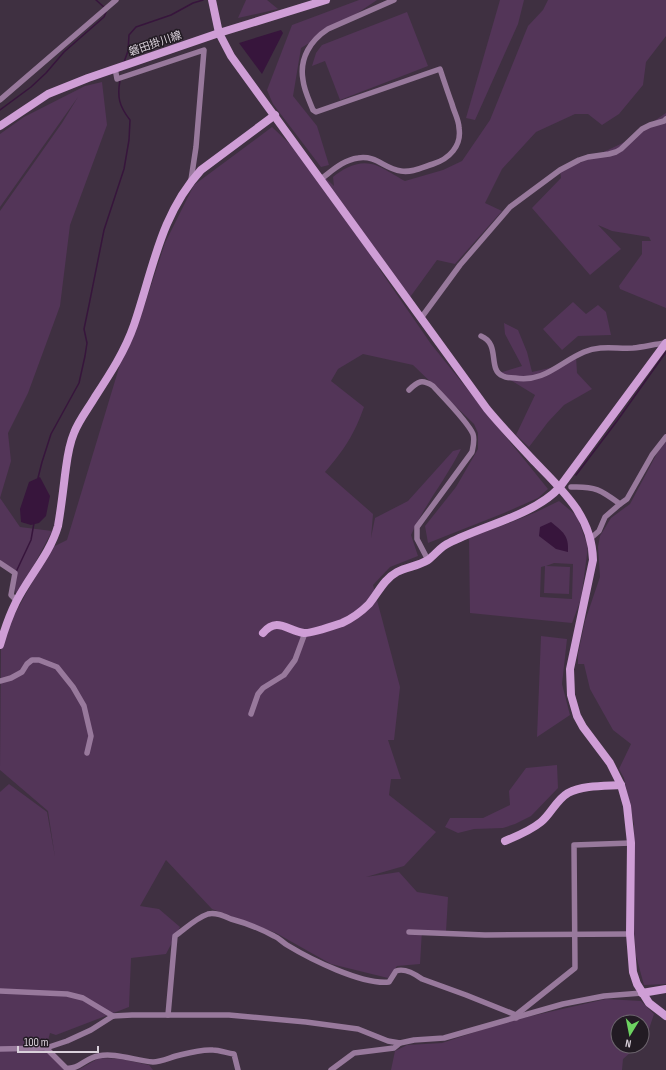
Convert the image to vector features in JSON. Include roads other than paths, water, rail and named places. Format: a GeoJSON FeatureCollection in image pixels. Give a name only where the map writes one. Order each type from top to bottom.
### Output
{"type":"FeatureCollection","features":[{"type":"Feature","properties":{"kind":"street"},"geometry":{"type":"LineString","coordinates":[[0,100],[116,0]]}},
{"type":"Feature","properties":{"kind":"street"},"geometry":{"type":"LineString","coordinates":[[212,0],[219,33],[231,56],[488,409],[508,434],[571,500],[584,521],[591,538],[593,560],[570,669],[571,695],[577,716],[586,731],[610,763],[621,785],[627,806],[631,843],[630,934],[633,972],[642,993],[649,1002],[666,1016]]}},
{"type":"Feature","properties":{"kind":"street","name":"磐田掛川線"},"geometry":{"type":"LineString","coordinates":[[0,126],[48,94],[88,78],[219,33],[326,0]]}},
{"type":"Feature","properties":{"kind":"street"},"geometry":{"type":"LineString","coordinates":[[321,180],[340,164],[351,159],[359,158],[377,160],[400,171],[412,171],[445,159],[457,146],[460,128],[440,69],[316,112],[313,110],[302,75],[304,58],[312,43],[318,35],[328,29],[394,0]]}},
{"type":"Feature","properties":{"kind":"street"},"geometry":{"type":"LineString","coordinates":[[115,68],[117,79],[204,50],[196,147],[191,181]]}},
{"type":"Feature","properties":{"kind":"street"},"geometry":{"type":"LineString","coordinates":[[0,646],[16,601],[51,546],[56,533],[68,453],[73,435],[79,422],[123,350],[134,325],[161,238],[178,202],[191,181],[201,170],[275,115]]}},
{"type":"Feature","properties":{"kind":"street"},"geometry":{"type":"LineString","coordinates":[[421,318],[460,265],[510,206],[560,170],[588,157],[616,152],[642,129],[666,119]]}},
{"type":"Feature","properties":{"kind":"street"},"geometry":{"type":"LineString","coordinates":[[481,336],[487,338],[490,342],[498,373],[502,376],[520,379],[539,377],[583,352],[592,349],[632,348],[666,343]]}},
{"type":"Feature","properties":{"kind":"street"},"geometry":{"type":"LineString","coordinates":[[263,633],[268,626],[275,624],[305,633],[342,623],[360,612],[369,604],[387,579],[397,572],[428,560],[447,543],[533,508],[552,496],[560,488],[666,343]]}},
{"type":"Feature","properties":{"kind":"street"},"geometry":{"type":"LineString","coordinates":[[409,390],[414,385],[425,381],[433,386],[469,427],[473,435],[474,444],[472,452],[417,527],[417,539],[428,560]]}},
{"type":"Feature","properties":{"kind":"street"},"geometry":{"type":"LineString","coordinates":[[591,538],[599,531],[605,517],[620,504],[628,500],[652,455],[666,437]]}},
{"type":"Feature","properties":{"kind":"street"},"geometry":{"type":"LineString","coordinates":[[571,487],[594,488],[620,504]]}},
{"type":"Feature","properties":{"kind":"street"},"geometry":{"type":"LineString","coordinates":[[0,564],[15,573],[11,595],[16,601]]}},
{"type":"Feature","properties":{"kind":"street"},"geometry":{"type":"LineString","coordinates":[[251,714],[258,694],[263,688],[284,675],[295,660],[305,633]]}},
{"type":"Feature","properties":{"kind":"street"},"geometry":{"type":"LineString","coordinates":[[0,681],[12,678],[22,672],[27,664],[32,660],[39,660],[57,667],[73,687],[84,706],[91,736],[87,753]]}},
{"type":"Feature","properties":{"kind":"street"},"geometry":{"type":"LineString","coordinates":[[505,841],[541,822],[559,800],[569,792],[579,789],[621,785]]}},
{"type":"Feature","properties":{"kind":"street"},"geometry":{"type":"LineString","coordinates":[[516,1017],[575,968],[574,845],[631,843]]}},
{"type":"Feature","properties":{"kind":"street"},"geometry":{"type":"LineString","coordinates":[[168,1015],[175,936],[208,914],[216,913],[245,923],[275,936],[287,945],[316,960],[354,976],[389,982],[396,971],[401,969],[516,1017]]}},
{"type":"Feature","properties":{"kind":"street"},"geometry":{"type":"LineString","coordinates":[[408,932],[448,934],[630,934]]}},
{"type":"Feature","properties":{"kind":"street"},"geometry":{"type":"LineString","coordinates":[[0,1049],[46,1048],[67,1041],[91,1030],[113,1016],[168,1015],[229,1015],[306,1022],[358,1030],[400,1043],[414,1040],[444,1038],[563,1004],[604,996],[642,993],[666,989]]}},
{"type":"Feature","properties":{"kind":"street"},"geometry":{"type":"LineString","coordinates":[[0,991],[67,994],[83,998],[113,1016]]}},
{"type":"Feature","properties":{"kind":"street"},"geometry":{"type":"LineString","coordinates":[[331,1070],[354,1053],[394,1048],[400,1043]]}},
{"type":"Feature","properties":{"kind":"street"},"geometry":{"type":"LineString","coordinates":[[46,1048],[66,1068],[70,1070],[76,1070],[88,1060],[97,1056],[134,1058],[154,1062],[203,1050],[214,1050],[234,1054],[238,1070]]}},
{"type":"Feature","properties":{"kind":"waterway"},"geometry":{"type":"LineString","coordinates":[[96,0],[105,8]]}},
{"type":"Feature","properties":{"kind":"waterway"},"geometry":{"type":"LineString","coordinates":[[124,62],[128,51],[129,35],[136,27],[171,15],[193,3],[203,0]]}},
{"type":"Feature","properties":{"kind":"waterway"},"geometry":{"type":"LineString","coordinates":[[0,110],[31,87],[46,73],[64,52],[104,17],[106,12]]}},
{"type":"Feature","properties":{"kind":"waterway"},"geometry":{"type":"LineString","coordinates":[[38,478],[51,434],[79,383],[87,343],[84,329],[104,230],[124,169],[129,140],[130,120],[121,106],[119,96],[120,80]]}},
{"type":"Feature","properties":{"kind":"waterway"},"geometry":{"type":"LineString","coordinates":[[576,475],[617,421],[666,352]]}},
{"type":"Feature","properties":{"kind":"waterway"},"geometry":{"type":"LineString","coordinates":[[16,572],[31,540],[34,523]]}}]}
